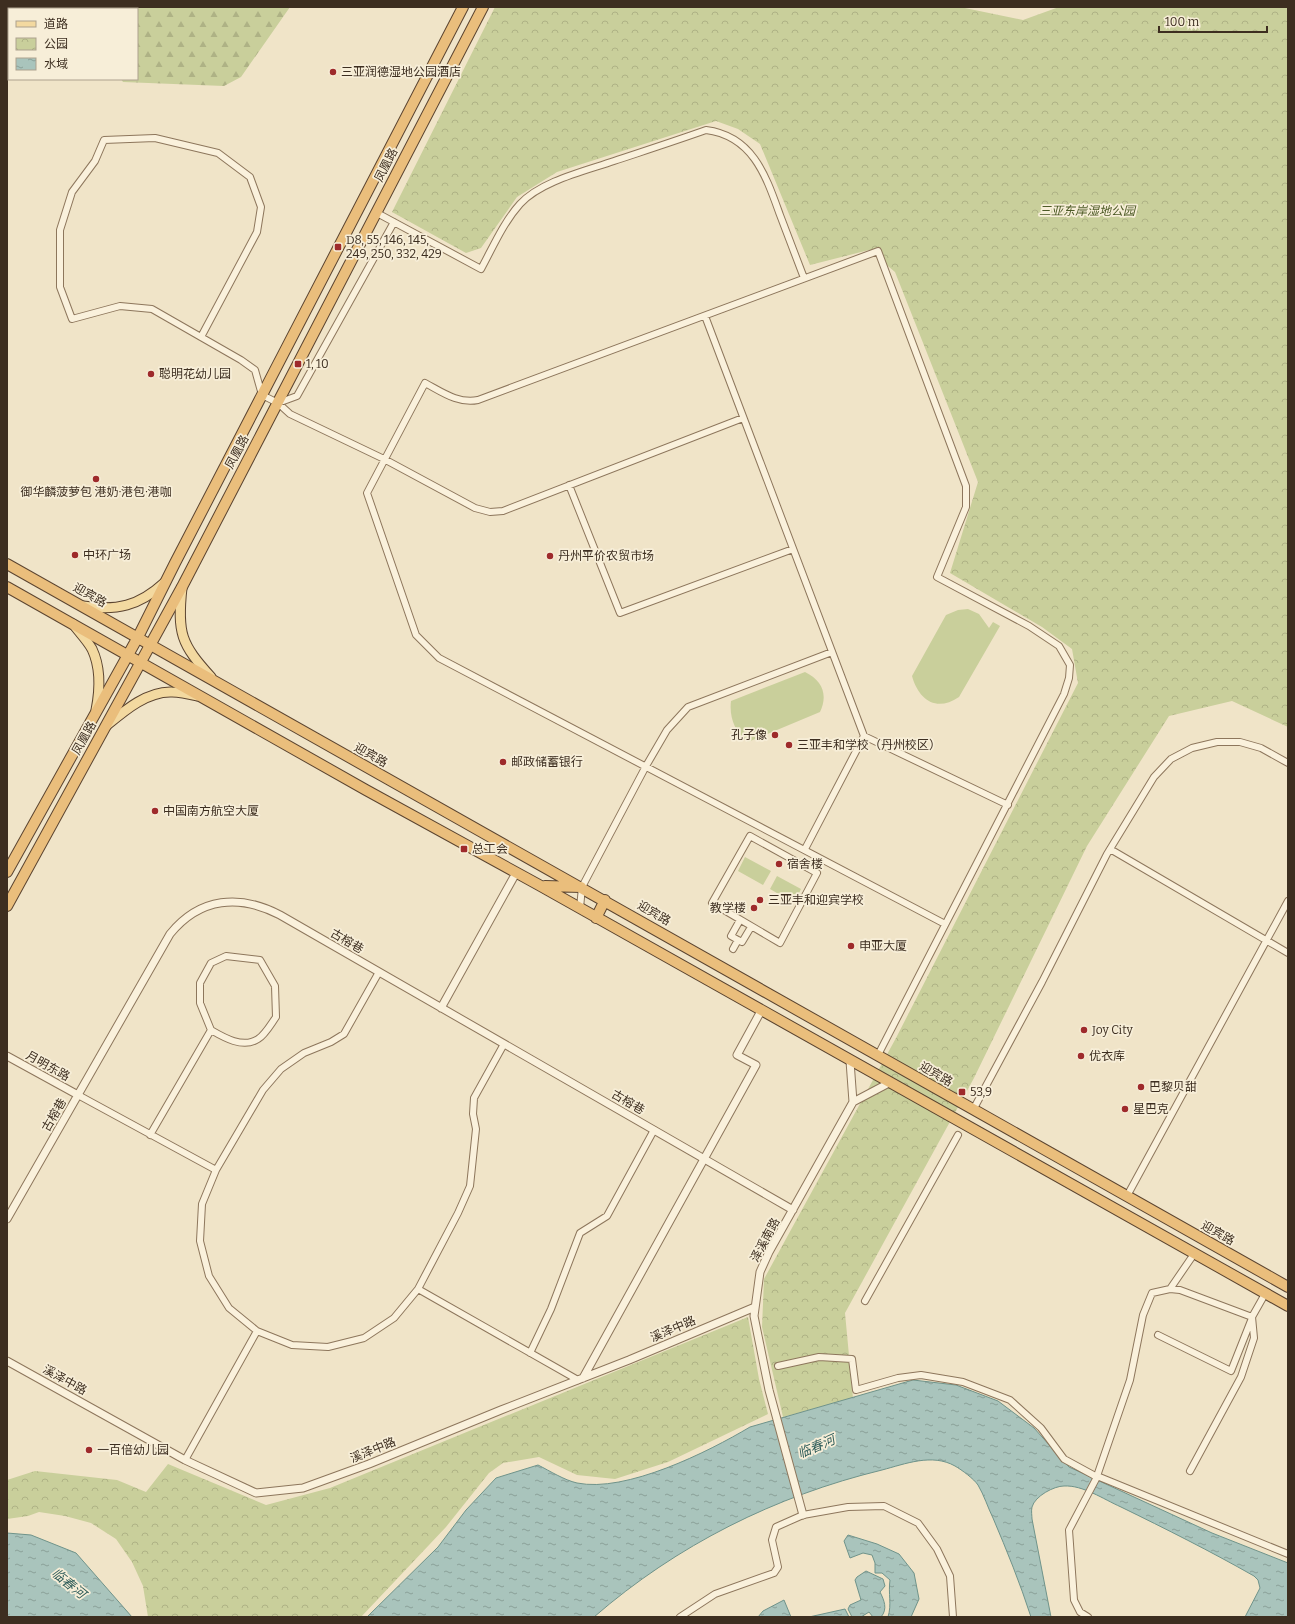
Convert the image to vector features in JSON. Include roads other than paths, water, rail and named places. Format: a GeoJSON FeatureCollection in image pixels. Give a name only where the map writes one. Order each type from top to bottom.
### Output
{"type":"FeatureCollection","features":[{"type":"Feature","properties":{"kind":"highway","name":"凤凰路"},"geometry":{"type":"LineString","coordinates":[[7,872],[138,637],[463,7]]}},
{"type":"Feature","properties":{"kind":"highway","name":"凤凰路"},"geometry":{"type":"LineString","coordinates":[[7,906],[182,587],[377,213],[482,7]]}},
{"type":"Feature","properties":{"kind":"highway","name":"迎宾路"},"geometry":{"type":"LineString","coordinates":[[7,564],[582,887],[973,1110],[1287,1285]]}},
{"type":"Feature","properties":{"kind":"highway"},"geometry":{"type":"LineString","coordinates":[[7,587],[1288,1306]]}},
{"type":"Feature","properties":{"kind":"highway"},"geometry":{"type":"LineString","coordinates":[[540,885],[550,880],[551,870]]}},
{"type":"Feature","properties":{"kind":"highway"},"geometry":{"type":"LineString","coordinates":[[540,885],[560,888],[582,887]]}},
{"type":"Feature","properties":{"kind":"highway"},"geometry":{"type":"LineString","coordinates":[[596,918],[605,900]]}},
{"type":"Feature","properties":{"kind":"main road"},"geometry":{"type":"LineString","coordinates":[[83,606],[106,609],[133,603],[152,594],[167,580]]}},
{"type":"Feature","properties":{"kind":"main road"},"geometry":{"type":"LineString","coordinates":[[182,587],[179,611],[182,638],[192,656],[213,680]]}},
{"type":"Feature","properties":{"kind":"main road"},"geometry":{"type":"LineString","coordinates":[[72,623],[92,649],[98,668],[100,690],[96,712]]}},
{"type":"Feature","properties":{"kind":"main road"},"geometry":{"type":"LineString","coordinates":[[104,728],[129,707],[151,696],[171,692],[201,696]]}},
{"type":"Feature","properties":{"kind":"street"},"geometry":{"type":"LineString","coordinates":[[377,213],[482,269],[508,220],[521,203],[534,192],[555,182],[590,169],[706,130],[720,132],[742,145],[754,158],[765,174],[804,278]]}},
{"type":"Feature","properties":{"kind":"street"},"geometry":{"type":"LineString","coordinates":[[201,337],[257,232],[261,207],[250,177],[218,152],[155,138],[104,140],[95,161],[72,192],[60,230],[60,287],[72,318],[120,306],[152,309],[255,370],[262,395],[278,403],[290,414],[384,459],[476,508],[490,512],[503,511],[743,418]]}},
{"type":"Feature","properties":{"kind":"street"},"geometry":{"type":"LineString","coordinates":[[278,403],[297,396],[394,222]]}},
{"type":"Feature","properties":{"kind":"street"},"geometry":{"type":"LineString","coordinates":[[878,1055],[1064,694],[1069,678],[1070,665],[1059,646],[1029,626],[937,577],[966,507],[966,486],[878,251],[478,400],[469,402],[456,400],[425,383],[369,488],[368,498],[416,635],[439,658],[805,849],[945,924]]}},
{"type":"Feature","properties":{"kind":"street"},"geometry":{"type":"LineString","coordinates":[[705,316],[864,736],[1008,805]]}},
{"type":"Feature","properties":{"kind":"street"},"geometry":{"type":"LineString","coordinates":[[570,485],[620,612],[793,549]]}},
{"type":"Feature","properties":{"kind":"street"},"geometry":{"type":"LineString","coordinates":[[580,908],[582,887],[646,766],[667,730],[688,708],[832,652]]}},
{"type":"Feature","properties":{"kind":"street"},"geometry":{"type":"LineString","coordinates":[[805,849],[864,736]]}},
{"type":"Feature","properties":{"kind":"street"},"geometry":{"type":"LineString","coordinates":[[973,1110],[1042,982],[1110,849],[1154,777],[1171,759],[1192,748],[1217,742],[1240,742],[1261,748],[1288,764]]}},
{"type":"Feature","properties":{"kind":"street"},"geometry":{"type":"LineString","coordinates":[[751,835],[817,873],[780,943],[740,920],[712,903],[751,835]]}},
{"type":"Feature","properties":{"kind":"street"},"geometry":{"type":"LineString","coordinates":[[1110,849],[1288,952]]}},
{"type":"Feature","properties":{"kind":"street"},"geometry":{"type":"LineString","coordinates":[[441,1008],[516,873]]}},
{"type":"Feature","properties":{"kind":"street"},"geometry":{"type":"LineString","coordinates":[[1126,1196],[1266,938],[1288,901]]}},
{"type":"Feature","properties":{"kind":"street","name":"古榕巷"},"geometry":{"type":"LineString","coordinates":[[7,1219],[170,934],[185,919],[204,908],[231,902],[259,905],[280,916],[793,1210]]}},
{"type":"Feature","properties":{"kind":"street"},"geometry":{"type":"LineString","coordinates":[[740,920],[731,936],[742,942],[751,927]]}},
{"type":"Feature","properties":{"kind":"street"},"geometry":{"type":"LineString","coordinates":[[733,949],[738,940]]}},
{"type":"Feature","properties":{"kind":"street"},"geometry":{"type":"LineString","coordinates":[[226,956],[260,960],[275,986],[276,1017],[258,1039],[248,1043],[228,1040],[211,1030],[200,1003],[200,983],[211,963],[226,956]]}},
{"type":"Feature","properties":{"kind":"street"},"geometry":{"type":"LineString","coordinates":[[379,972],[344,1034],[331,1042],[304,1053],[281,1069],[263,1090],[216,1170],[202,1204],[200,1241],[209,1276],[229,1308],[257,1331],[292,1344],[328,1347],[364,1338],[394,1318],[418,1289],[458,1213],[470,1186],[476,1129],[473,1114],[474,1098],[504,1044]]}},
{"type":"Feature","properties":{"kind":"street"},"geometry":{"type":"LineString","coordinates":[[418,1289],[530,1353],[581,1379],[756,1065],[737,1055],[761,1011]]}},
{"type":"Feature","properties":{"kind":"street"},"geometry":{"type":"LineString","coordinates":[[150,1135],[211,1030]]}},
{"type":"Feature","properties":{"kind":"street","name":"月明东路"},"geometry":{"type":"LineString","coordinates":[[7,1056],[78,1095]]}},
{"type":"Feature","properties":{"kind":"street"},"geometry":{"type":"LineString","coordinates":[[850,1061],[854,1102],[889,1082]]}},
{"type":"Feature","properties":{"kind":"street"},"geometry":{"type":"LineString","coordinates":[[78,1095],[216,1170]]}},
{"type":"Feature","properties":{"kind":"street","name":"泽溪南路"},"geometry":{"type":"LineString","coordinates":[[802,1515],[772,1403],[757,1336],[755,1307],[760,1272],[769,1252],[854,1102]]}},
{"type":"Feature","properties":{"kind":"street"},"geometry":{"type":"LineString","coordinates":[[530,1353],[551,1309],[580,1233],[606,1216],[654,1130]]}},
{"type":"Feature","properties":{"kind":"street"},"geometry":{"type":"LineString","coordinates":[[865,1301],[958,1135]]}},
{"type":"Feature","properties":{"kind":"street"},"geometry":{"type":"LineString","coordinates":[[1170,1289],[1194,1254]]}},
{"type":"Feature","properties":{"kind":"street"},"geometry":{"type":"LineString","coordinates":[[1088,1617],[1080,1612],[1074,1600],[1069,1530],[1097,1476],[1130,1380],[1143,1315],[1152,1293],[1170,1289],[1180,1290],[1252,1317]]}},
{"type":"Feature","properties":{"kind":"street"},"geometry":{"type":"LineString","coordinates":[[1231,1371],[1252,1317],[1265,1294]]}},
{"type":"Feature","properties":{"kind":"street","name":"溪泽中路"},"geometry":{"type":"LineString","coordinates":[[7,1361],[185,1460],[256,1493],[304,1488],[369,1464],[755,1307]]}},
{"type":"Feature","properties":{"kind":"street"},"geometry":{"type":"LineString","coordinates":[[1190,1471],[1241,1377],[1254,1338],[1252,1317]]}},
{"type":"Feature","properties":{"kind":"street"},"geometry":{"type":"LineString","coordinates":[[185,1460],[257,1331]]}},
{"type":"Feature","properties":{"kind":"street"},"geometry":{"type":"LineString","coordinates":[[1158,1335],[1241,1377]]}},
{"type":"Feature","properties":{"kind":"street"},"geometry":{"type":"LineString","coordinates":[[778,1366],[819,1358],[852,1359],[856,1390],[898,1378],[921,1375],[963,1382],[1010,1400],[1041,1428],[1064,1459],[1097,1476],[1288,1554]]}},
{"type":"Feature","properties":{"kind":"street"},"geometry":{"type":"LineString","coordinates":[[680,1617],[715,1594],[774,1573],[778,1567],[772,1540],[776,1527],[802,1515],[848,1507],[884,1506],[918,1523],[937,1549],[950,1576],[953,1617]]}},
{"type":"Feature","properties":{"kind":"water","name":"临春河"},"geometry":{"type":"Polygon","coordinates":[[[913,1380],[956,1385],[998,1401],[1034,1428],[1069,1467],[1212,1533],[1288,1563],[1288,1617],[1245,1617],[1260,1588],[1258,1580],[1254,1576],[1188,1540],[1093,1493],[1071,1486],[1060,1486],[1045,1492],[1037,1499],[1032,1507],[1032,1519],[1051,1617],[1031,1617],[1008,1555],[978,1485],[968,1475],[955,1466],[937,1460],[928,1460],[909,1463],[842,1481],[766,1509],[729,1526],[659,1567],[594,1617],[367,1617],[438,1547],[466,1510],[496,1478],[538,1465],[572,1482],[597,1484],[619,1482],[666,1468],[690,1458],[712,1448],[750,1427],[913,1380]]]}},
{"type":"Feature","properties":{"kind":"water","name":"临春河"},"geometry":{"type":"Polygon","coordinates":[[[7,1533],[31,1535],[76,1553],[132,1617],[7,1617],[7,1533]]]}},
{"type":"Feature","properties":{"kind":"water"},"geometry":{"type":"Polygon","coordinates":[[[848,1535],[877,1544],[899,1554],[914,1573],[919,1599],[911,1617],[888,1617],[890,1608],[890,1580],[882,1573],[875,1573],[875,1563],[872,1555],[863,1553],[850,1558],[844,1541],[848,1535]]]}},
{"type":"Feature","properties":{"kind":"water"},"geometry":{"type":"Polygon","coordinates":[[[866,1571],[883,1579],[885,1586],[880,1592],[885,1608],[881,1617],[873,1617],[869,1612],[861,1617],[852,1617],[848,1609],[850,1605],[861,1600],[855,1580],[866,1571]]]}},
{"type":"Feature","properties":{"kind":"water"},"geometry":{"type":"Polygon","coordinates":[[[784,1600],[791,1617],[758,1617],[763,1611],[784,1600]]]}},
{"type":"Feature","properties":{"kind":"water"},"geometry":{"type":"Polygon","coordinates":[[[845,1609],[849,1617],[809,1617],[845,1609]]]}},
{"type":"Feature","properties":{"kind":"place","name":"三亚润德湿地公园酒店"},"geometry":{"type":"Point","coordinates":[333,72]}},
{"type":"Feature","properties":{"kind":"place","name":"D8, 55, 146, 145, 249, 250, 332, 429"},"geometry":{"type":"Point","coordinates":[338,247]}},
{"type":"Feature","properties":{"kind":"place","name":"1, 10"},"geometry":{"type":"Point","coordinates":[298,364]}},
{"type":"Feature","properties":{"kind":"place","name":"聪明花幼儿园"},"geometry":{"type":"Point","coordinates":[151,374]}},
{"type":"Feature","properties":{"kind":"place","name":"御华麟菠萝包 港奶·港包·港咖"},"geometry":{"type":"Point","coordinates":[96,479]}},
{"type":"Feature","properties":{"kind":"place","name":"中环广场"},"geometry":{"type":"Point","coordinates":[75,555]}},
{"type":"Feature","properties":{"kind":"place","name":"丹州平价农贸市场"},"geometry":{"type":"Point","coordinates":[550,556]}},
{"type":"Feature","properties":{"kind":"place","name":"孔子像"},"geometry":{"type":"Point","coordinates":[775,735]}},
{"type":"Feature","properties":{"kind":"place","name":"三亚丰和学校（丹州校区）"},"geometry":{"type":"Point","coordinates":[789,745]}},
{"type":"Feature","properties":{"kind":"place","name":"邮政储蓄银行"},"geometry":{"type":"Point","coordinates":[503,762]}},
{"type":"Feature","properties":{"kind":"place","name":"中国南方航空大厦"},"geometry":{"type":"Point","coordinates":[155,811]}},
{"type":"Feature","properties":{"kind":"place","name":"总工会"},"geometry":{"type":"Point","coordinates":[464,849]}},
{"type":"Feature","properties":{"kind":"place","name":"宿舍楼"},"geometry":{"type":"Point","coordinates":[779,864]}},
{"type":"Feature","properties":{"kind":"place","name":"三亚丰和迎宾学校"},"geometry":{"type":"Point","coordinates":[760,900]}},
{"type":"Feature","properties":{"kind":"place","name":"教学楼"},"geometry":{"type":"Point","coordinates":[754,908]}},
{"type":"Feature","properties":{"kind":"place","name":"申亚大厦"},"geometry":{"type":"Point","coordinates":[851,946]}},
{"type":"Feature","properties":{"kind":"place","name":"Joy City"},"geometry":{"type":"Point","coordinates":[1084,1030]}},
{"type":"Feature","properties":{"kind":"place","name":"优衣库"},"geometry":{"type":"Point","coordinates":[1081,1056]}},
{"type":"Feature","properties":{"kind":"place","name":"巴黎贝甜"},"geometry":{"type":"Point","coordinates":[1141,1087]}},
{"type":"Feature","properties":{"kind":"place","name":"53,9"},"geometry":{"type":"Point","coordinates":[962,1092]}},
{"type":"Feature","properties":{"kind":"place","name":"星巴克"},"geometry":{"type":"Point","coordinates":[1125,1109]}},
{"type":"Feature","properties":{"kind":"place","name":"一百倍幼儿园"},"geometry":{"type":"Point","coordinates":[89,1450]}},
{"type":"Feature","properties":{"kind":"park label","name":"三亚东岸湿地公园"},"geometry":{"type":"Point","coordinates":[1087,211]}}]}
